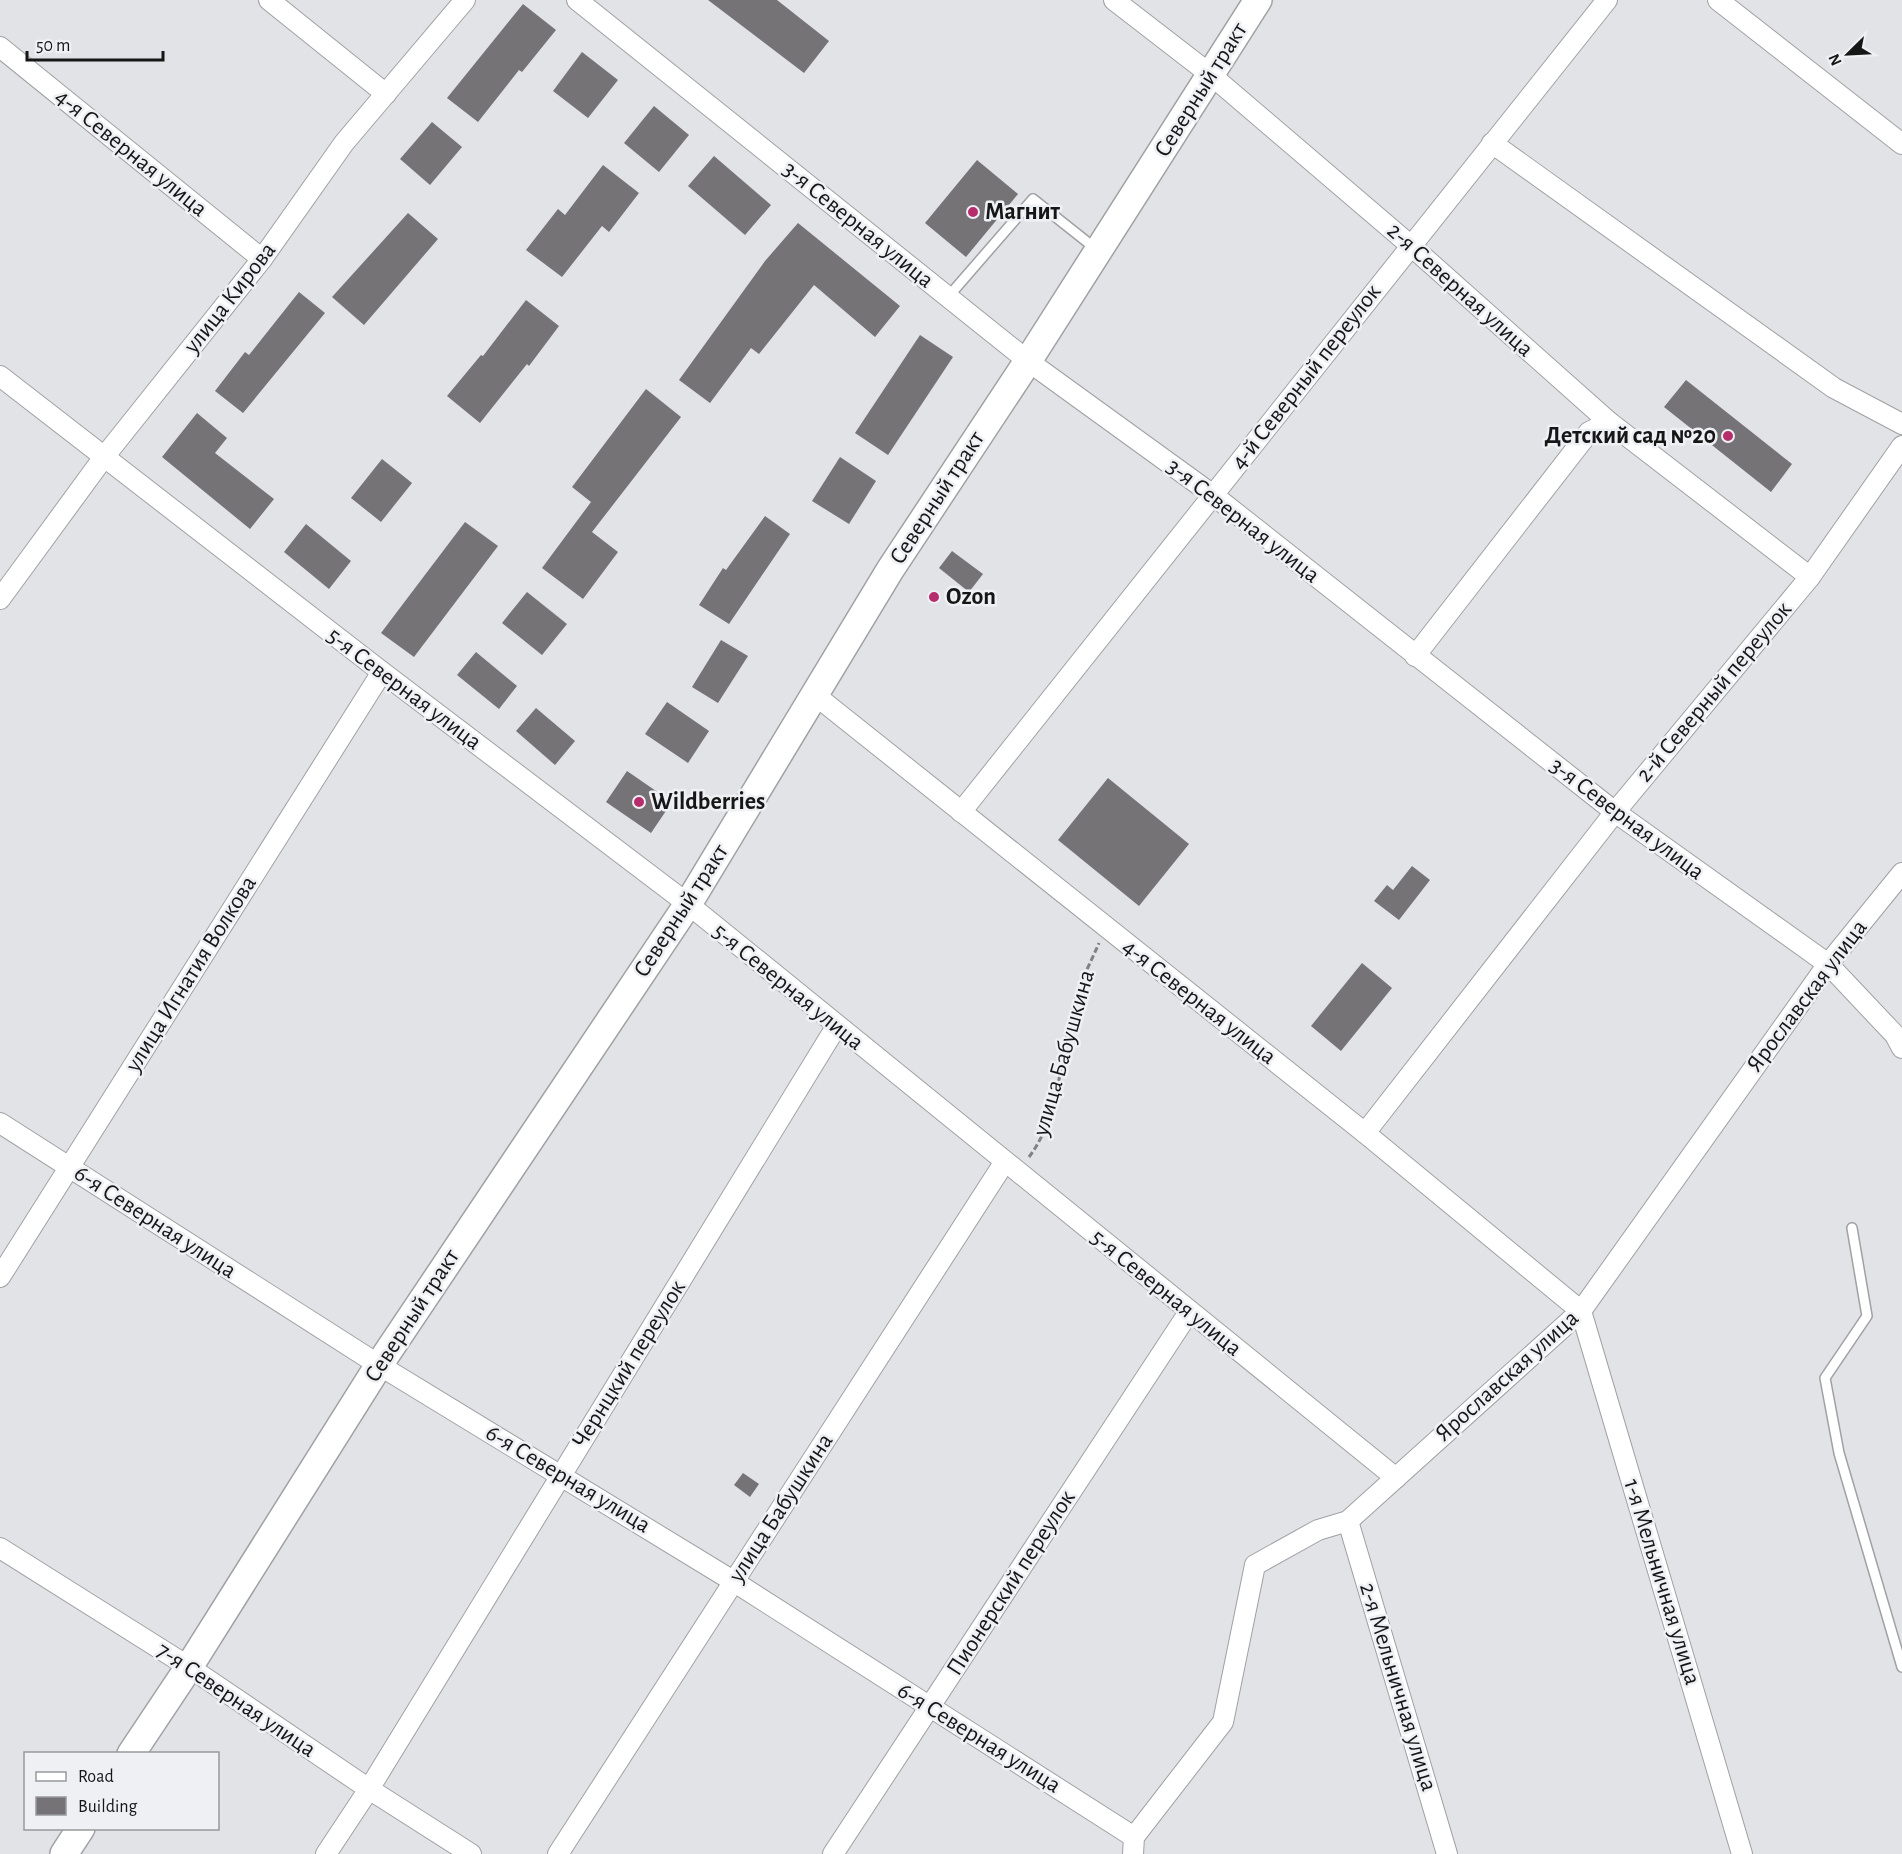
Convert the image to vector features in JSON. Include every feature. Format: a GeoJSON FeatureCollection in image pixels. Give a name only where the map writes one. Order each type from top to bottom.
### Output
{"type":"FeatureCollection","features":[{"type":"Feature","properties":{"kind":"street"},"geometry":{"type":"LineString","coordinates":[[269,0],[386,94]]}},
{"type":"Feature","properties":{"kind":"street","name":"улица Кирова"},"geometry":{"type":"LineString","coordinates":[[0,599],[104,457],[262,259],[344,143],[465,0]]}},
{"type":"Feature","properties":{"kind":"street","name":"3-я Северная улица"},"geometry":{"type":"LineString","coordinates":[[577,0],[1028,361],[1213,495],[1615,812],[1828,964],[1895,1035],[1902,1048]]}},
{"type":"Feature","properties":{"kind":"street","name":"2-я Северная улица"},"geometry":{"type":"LineString","coordinates":[[1114,0],[1211,75],[1410,245],[1609,422],[1810,577]]}},
{"type":"Feature","properties":{"kind":"street","name":"Северный тракт"},"geometry":{"type":"LineString","coordinates":[[132,1752],[189,1667],[379,1365],[688,904],[890,570],[1028,361],[1258,0]]}},
{"type":"Feature","properties":{"kind":"street","name":"4-й Северный переулок"},"geometry":{"type":"LineString","coordinates":[[961,812],[1607,0]]}},
{"type":"Feature","properties":{"kind":"street"},"geometry":{"type":"LineString","coordinates":[[1718,0],[1902,144]]}},
{"type":"Feature","properties":{"kind":"street","name":"4-я Северная улица"},"geometry":{"type":"LineString","coordinates":[[0,47],[262,259]]}},
{"type":"Feature","properties":{"kind":"street"},"geometry":{"type":"LineString","coordinates":[[1492,143],[1834,388],[1902,424]]}},
{"type":"Feature","properties":{"kind":"street","name":"5-я Северная улица"},"geometry":{"type":"LineString","coordinates":[[0,376],[382,672],[688,904],[836,1027],[1396,1478]]}},
{"type":"Feature","properties":{"kind":"street"},"geometry":{"type":"LineString","coordinates":[[1415,656],[1589,432],[1609,422]]}},
{"type":"Feature","properties":{"kind":"street","name":"2-й Северный переулок"},"geometry":{"type":"LineString","coordinates":[[1365,1133],[1615,812],[1810,577],[1902,446]]}},
{"type":"Feature","properties":{"kind":"street","name":"улица Игнатия Волкова"},"geometry":{"type":"LineString","coordinates":[[0,1277],[382,672]]}},
{"type":"Feature","properties":{"kind":"street","name":"4-я Северная улица"},"geometry":{"type":"LineString","coordinates":[[814,695],[1365,1133],[1581,1311]]}},
{"type":"Feature","properties":{"kind":"street","name":"Ярославская улица"},"geometry":{"type":"LineString","coordinates":[[1133,1850],[1223,1722],[1255,1565],[1318,1530],[1348,1521],[1581,1311],[1828,964],[1902,873]]}},
{"type":"Feature","properties":{"kind":"street","name":"Чернцкий переулок"},"geometry":{"type":"LineString","coordinates":[[326,1854],[369,1789],[836,1027]]}},
{"type":"Feature","properties":{"kind":"street","name":"6-я Северная улица"},"geometry":{"type":"LineString","coordinates":[[0,1123],[379,1365],[562,1474],[733,1581],[929,1708],[1133,1850]]}},
{"type":"Feature","properties":{"kind":"street","name":"улица Бабушкина"},"geometry":{"type":"LineString","coordinates":[[558,1854],[733,1581],[1011,1168]]}},
{"type":"Feature","properties":{"kind":"street","name":"1-я Мельничная улица"},"geometry":{"type":"LineString","coordinates":[[1581,1311],[1742,1854]]}},
{"type":"Feature","properties":{"kind":"street","name":"Пионерский переулок"},"geometry":{"type":"LineString","coordinates":[[832,1854],[1189,1312]]}},
{"type":"Feature","properties":{"kind":"street","name":"2-я Мельничная улица"},"geometry":{"type":"LineString","coordinates":[[1348,1521],[1447,1854]]}},
{"type":"Feature","properties":{"kind":"street","name":"7-я Северная улица"},"geometry":{"type":"LineString","coordinates":[[0,1548],[189,1667],[369,1789],[471,1854]]}},
{"type":"Feature","properties":{"kind":"street"},"geometry":{"type":"LineString","coordinates":[[64,1854],[80,1830]]}},
{"type":"Feature","properties":{"kind":"lane"},"geometry":{"type":"LineString","coordinates":[[948,297],[1033,199],[1098,251]]}},
{"type":"Feature","properties":{"kind":"lane"},"geometry":{"type":"LineString","coordinates":[[1852,1228],[1867,1316],[1825,1378],[1839,1453],[1902,1667]]}},
{"type":"Feature","properties":{"kind":"path","name":"улица Бабушкина"},"geometry":{"type":"LineString","coordinates":[[1011,1168],[1040,1142],[1053,1102],[1075,1002],[1105,928]]}},
{"type":"Feature","properties":{"kind":"building"},"geometry":{"type":"Polygon","coordinates":[[[708,0],[777,0],[829,41],[804,73],[708,0]]]}},
{"type":"Feature","properties":{"kind":"building"},"geometry":{"type":"Polygon","coordinates":[[[523,4],[556,30],[522,72],[519,70],[478,122],[447,98],[523,4]]]}},
{"type":"Feature","properties":{"kind":"building"},"geometry":{"type":"Polygon","coordinates":[[[582,52],[618,80],[588,118],[553,91],[582,52]]]}},
{"type":"Feature","properties":{"kind":"building"},"geometry":{"type":"Polygon","coordinates":[[[654,106],[689,135],[659,172],[624,143],[654,106]]]}},
{"type":"Feature","properties":{"kind":"building"},"geometry":{"type":"Polygon","coordinates":[[[432,122],[462,147],[430,185],[400,159],[432,122]]]}},
{"type":"Feature","properties":{"kind":"building"},"geometry":{"type":"Polygon","coordinates":[[[714,156],[771,205],[745,235],[688,186],[714,156]]]}},
{"type":"Feature","properties":{"kind":"building"},"geometry":{"type":"Polygon","coordinates":[[[977,160],[1018,194],[966,257],[925,223],[977,160]]]}},
{"type":"Feature","properties":{"kind":"building"},"geometry":{"type":"Polygon","coordinates":[[[603,165],[639,193],[609,232],[602,226],[562,277],[526,250],[558,209],[565,215],[603,165]]]}},
{"type":"Feature","properties":{"kind":"building"},"geometry":{"type":"Polygon","coordinates":[[[408,213],[438,239],[364,325],[332,297],[408,213]]]}},
{"type":"Feature","properties":{"kind":"building"},"geometry":{"type":"Polygon","coordinates":[[[798,223],[900,306],[875,337],[814,285],[759,354],[751,348],[710,403],[679,380],[765,261],[798,223]]]}},
{"type":"Feature","properties":{"kind":"building"},"geometry":{"type":"Polygon","coordinates":[[[299,292],[325,313],[243,413],[215,391],[245,352],[249,355],[299,292]]]}},
{"type":"Feature","properties":{"kind":"building"},"geometry":{"type":"Polygon","coordinates":[[[526,300],[559,326],[529,366],[527,364],[480,423],[447,396],[481,355],[483,356],[526,300]]]}},
{"type":"Feature","properties":{"kind":"building"},"geometry":{"type":"Polygon","coordinates":[[[920,335],[953,357],[888,455],[855,433],[920,335]]]}},
{"type":"Feature","properties":{"kind":"building","name":"Детский сад №20"},"geometry":{"type":"Polygon","coordinates":[[[1686,380],[1792,464],[1771,492],[1664,407],[1686,380]]]}},
{"type":"Feature","properties":{"kind":"building"},"geometry":{"type":"Polygon","coordinates":[[[646,389],[681,417],[592,532],[618,552],[583,599],[542,568],[591,502],[572,487],[646,389]]]}},
{"type":"Feature","properties":{"kind":"building"},"geometry":{"type":"Polygon","coordinates":[[[197,413],[227,438],[215,453],[274,499],[250,529],[162,457],[197,413]]]}},
{"type":"Feature","properties":{"kind":"building"},"geometry":{"type":"Polygon","coordinates":[[[840,457],[876,481],[849,524],[812,501],[840,457]]]}},
{"type":"Feature","properties":{"kind":"building"},"geometry":{"type":"Polygon","coordinates":[[[382,459],[412,483],[381,522],[351,498],[382,459]]]}},
{"type":"Feature","properties":{"kind":"building"},"geometry":{"type":"Polygon","coordinates":[[[765,516],[790,534],[729,624],[699,605],[723,568],[726,570],[765,516]]]}},
{"type":"Feature","properties":{"kind":"building"},"geometry":{"type":"Polygon","coordinates":[[[465,522],[498,546],[414,657],[381,633],[465,522]]]}},
{"type":"Feature","properties":{"kind":"building"},"geometry":{"type":"Polygon","coordinates":[[[306,524],[351,561],[329,589],[284,552],[306,524]]]}},
{"type":"Feature","properties":{"kind":"building"},"geometry":{"type":"Polygon","coordinates":[[[952,551],[983,574],[969,592],[939,568],[952,551]]]}},
{"type":"Feature","properties":{"kind":"building"},"geometry":{"type":"Polygon","coordinates":[[[527,592],[567,624],[542,655],[502,623],[527,592]]]}},
{"type":"Feature","properties":{"kind":"building"},"geometry":{"type":"Polygon","coordinates":[[[721,640],[748,656],[718,703],[692,687],[721,640]]]}},
{"type":"Feature","properties":{"kind":"building"},"geometry":{"type":"Polygon","coordinates":[[[476,652],[517,686],[499,709],[457,675],[476,652]]]}},
{"type":"Feature","properties":{"kind":"building"},"geometry":{"type":"Polygon","coordinates":[[[667,702],[709,731],[688,763],[645,734],[667,702]]]}},
{"type":"Feature","properties":{"kind":"building"},"geometry":{"type":"Polygon","coordinates":[[[536,708],[575,741],[555,765],[516,731],[536,708]]]}},
{"type":"Feature","properties":{"kind":"building","name":"Wildberries"},"geometry":{"type":"Polygon","coordinates":[[[627,771],[672,802],[651,833],[606,802],[627,771]]]}},
{"type":"Feature","properties":{"kind":"building"},"geometry":{"type":"Polygon","coordinates":[[[1108,778],[1189,844],[1139,906],[1058,840],[1108,778]]]}},
{"type":"Feature","properties":{"kind":"building"},"geometry":{"type":"Polygon","coordinates":[[[1412,866],[1430,880],[1399,920],[1374,901],[1387,885],[1393,890],[1412,866]]]}},
{"type":"Feature","properties":{"kind":"building"},"geometry":{"type":"Polygon","coordinates":[[[1362,963],[1392,988],[1341,1051],[1311,1026],[1362,963]]]}},
{"type":"Feature","properties":{"kind":"building"},"geometry":{"type":"Polygon","coordinates":[[[743,1473],[759,1484],[750,1497],[734,1485],[743,1473]]]}},
{"type":"Feature","properties":{"kind":"place","name":"Магнит"},"geometry":{"type":"Point","coordinates":[973,212]}},
{"type":"Feature","properties":{"kind":"place","name":"Детский сад №20"},"geometry":{"type":"Point","coordinates":[1728,436]}},
{"type":"Feature","properties":{"kind":"place","name":"Ozon"},"geometry":{"type":"Point","coordinates":[934,597]}},
{"type":"Feature","properties":{"kind":"place","name":"Wildberries"},"geometry":{"type":"Point","coordinates":[639,802]}}]}
